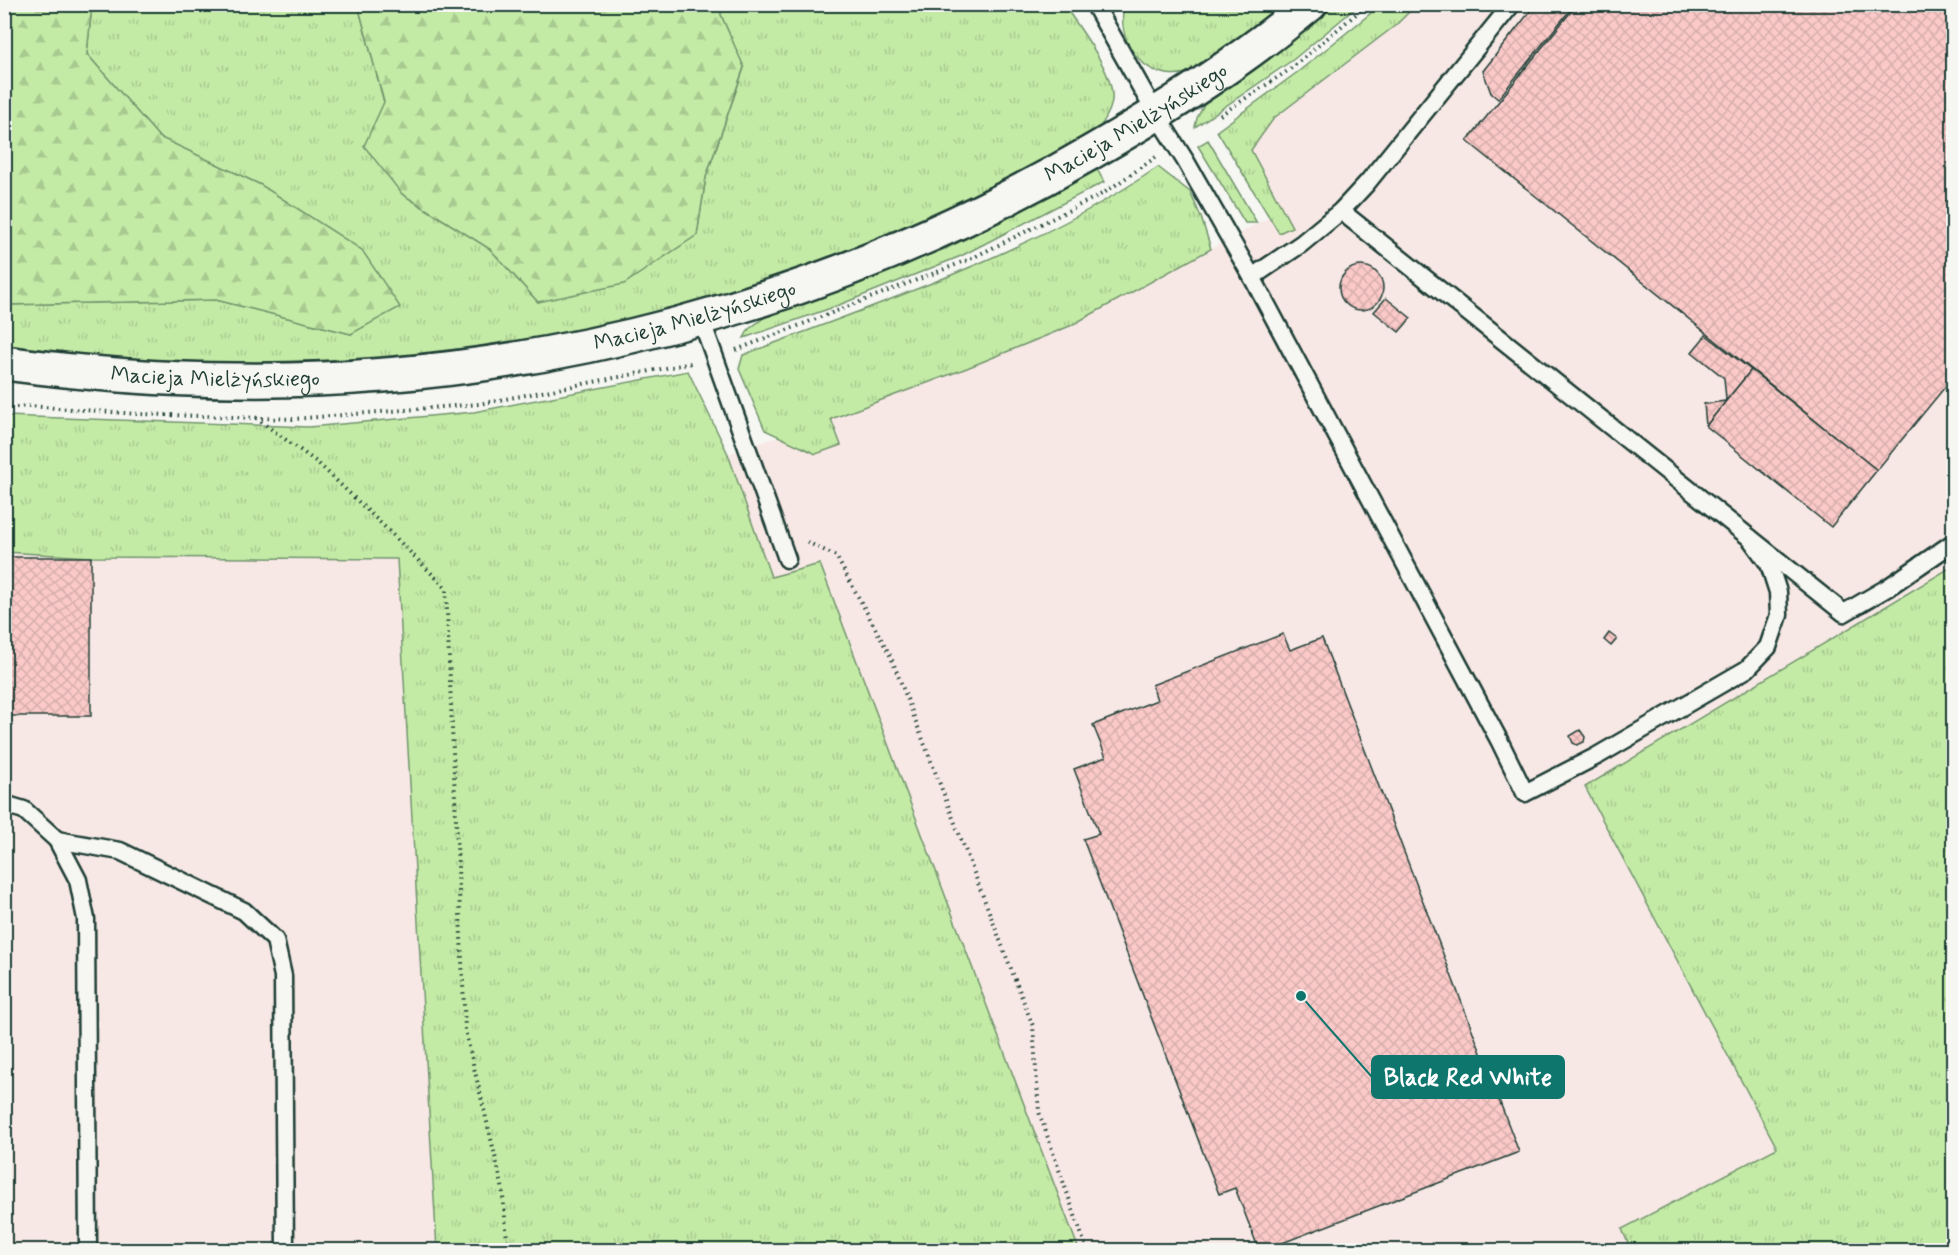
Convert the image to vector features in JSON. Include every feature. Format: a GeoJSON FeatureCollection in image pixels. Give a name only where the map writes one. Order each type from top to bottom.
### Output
{"type":"FeatureCollection","features":[{"type":"Feature","properties":{"kind":"street","name":"Macieja Mielżyńskiego"},"geometry":{"type":"LineString","coordinates":[[4,363],[154,378],[236,381],[316,379],[485,364],[567,349],[701,319],[796,289],[878,259],[1039,183],[1156,114],[1230,65],[1310,4]]}},
{"type":"Feature","properties":{"kind":"lane"},"geometry":{"type":"LineString","coordinates":[[1252,277],[1301,244],[1341,211],[1367,183],[1512,4]]}},
{"type":"Feature","properties":{"kind":"lane"},"geometry":{"type":"LineString","coordinates":[[1097,9],[1252,277],[1526,793],[1598,756],[1747,669],[1768,647],[1779,615],[1778,592],[1769,564],[1750,538]]}},
{"type":"Feature","properties":{"kind":"lane"},"geometry":{"type":"LineString","coordinates":[[1341,211],[1844,613],[1887,588],[1953,542]]}},
{"type":"Feature","properties":{"kind":"lane"},"geometry":{"type":"LineString","coordinates":[[701,319],[787,559]]}},
{"type":"Feature","properties":{"kind":"lane"},"geometry":{"type":"LineString","coordinates":[[4,804],[24,810],[57,840],[78,880],[86,919],[88,1251]]}},
{"type":"Feature","properties":{"kind":"lane"},"geometry":{"type":"LineString","coordinates":[[57,840],[120,852],[244,911],[276,940],[283,976],[285,1251]]}},
{"type":"Feature","properties":{"kind":"path"},"geometry":{"type":"LineString","coordinates":[[4,408],[29,406],[138,414],[256,417],[318,464],[446,588],[465,1030],[502,1185],[508,1251]]}},
{"type":"Feature","properties":{"kind":"path"},"geometry":{"type":"LineString","coordinates":[[779,538],[810,542],[836,556],[891,657],[1033,1026],[1039,1112],[1087,1251]]}},
{"type":"Feature","properties":{"kind":"shaded area"},"geometry":{"type":"Polygon","coordinates":[[[1416,5],[1953,5],[1953,566],[1585,787],[1777,1149],[1623,1229],[1631,1250],[1079,1250],[820,564],[771,577],[728,454],[831,419],[1070,326],[1282,210],[1251,150],[1274,118],[1396,25],[1416,5]]]}},
{"type":"Feature","properties":{"kind":"shaded area"},"geometry":{"type":"Polygon","coordinates":[[[4,552],[91,557],[397,558],[437,1250],[5,1250],[4,552]]]}},
{"type":"Feature","properties":{"kind":"green space"},"geometry":{"type":"Polygon","coordinates":[[[4,5],[92,5],[87,54],[159,137],[261,185],[362,250],[400,307],[351,334],[216,300],[5,305],[4,5]]]}},
{"type":"Feature","properties":{"kind":"green space"},"geometry":{"type":"Polygon","coordinates":[[[92,5],[358,5],[384,102],[402,194],[490,249],[538,302],[697,235],[706,177],[744,68],[721,15],[721,5],[1064,5],[1102,64],[1108,77],[1112,100],[1103,122],[1089,137],[916,224],[819,263],[720,296],[618,322],[514,342],[410,355],[306,362],[153,360],[5,345],[5,305],[216,300],[351,334],[261,185],[159,137],[87,54],[92,5]]]}},
{"type":"Feature","properties":{"kind":"green space"},"geometry":{"type":"Polygon","coordinates":[[[358,5],[721,5],[721,15],[744,67],[706,177],[697,235],[624,284],[538,302],[490,249],[402,194],[364,146],[384,102],[358,5]]]}},
{"type":"Feature","properties":{"kind":"green space"},"geometry":{"type":"Polygon","coordinates":[[[1124,5],[1283,5],[1205,64],[1183,74],[1167,74],[1145,65],[1130,47],[1124,34],[1124,5]]]}},
{"type":"Feature","properties":{"kind":"green space"},"geometry":{"type":"Polygon","coordinates":[[[1335,5],[1359,5],[1294,59],[1195,127],[1204,105],[1335,5]]]}},
{"type":"Feature","properties":{"kind":"green space"},"geometry":{"type":"Polygon","coordinates":[[[1381,5],[1416,5],[1396,25],[1274,118],[1251,150],[1292,227],[1279,233],[1217,131],[1299,71],[1381,5]]]}},
{"type":"Feature","properties":{"kind":"green space"},"geometry":{"type":"Polygon","coordinates":[[[1208,140],[1257,223],[1245,223],[1198,146],[1208,140]]]}},
{"type":"Feature","properties":{"kind":"green space"},"geometry":{"type":"Polygon","coordinates":[[[1158,167],[1190,192],[1211,249],[1070,326],[831,419],[841,445],[816,454],[765,430],[739,369],[743,355],[957,273],[1009,250],[1110,198],[1158,167]]]}},
{"type":"Feature","properties":{"kind":"green space"},"geometry":{"type":"Polygon","coordinates":[[[1097,169],[1104,182],[961,256],[834,307],[744,338],[749,329],[765,317],[947,248],[1097,169]]]}},
{"type":"Feature","properties":{"kind":"green space"},"geometry":{"type":"Polygon","coordinates":[[[688,371],[728,454],[771,577],[820,564],[1079,1250],[437,1250],[397,559],[91,557],[5,552],[5,416],[309,427],[474,412],[688,371]]]}},
{"type":"Feature","properties":{"kind":"green space"},"geometry":{"type":"Polygon","coordinates":[[[1953,566],[1953,1250],[1631,1250],[1622,1229],[1777,1148],[1585,787],[1953,566]]]}},
{"type":"Feature","properties":{"kind":"building"},"geometry":{"type":"Polygon","coordinates":[[[1536,4],[1575,4],[1498,99],[1491,93],[1483,71],[1536,4]]]}},
{"type":"Feature","properties":{"kind":"building"},"geometry":{"type":"Polygon","coordinates":[[[1577,4],[1954,4],[1954,376],[1877,470],[1467,141],[1577,4]]]}},
{"type":"Feature","properties":{"kind":"building"},"geometry":{"type":"Polygon","coordinates":[[[1361,266],[1370,267],[1377,272],[1382,279],[1382,297],[1377,304],[1370,309],[1361,310],[1352,309],[1345,304],[1340,297],[1339,288],[1340,279],[1345,272],[1352,267],[1361,266]]]}},
{"type":"Feature","properties":{"kind":"building"},"geometry":{"type":"Polygon","coordinates":[[[1386,298],[1411,318],[1399,332],[1374,312],[1386,298]]]}},
{"type":"Feature","properties":{"kind":"building"},"geometry":{"type":"Polygon","coordinates":[[[1706,335],[1751,370],[1706,426],[1704,404],[1726,399],[1724,378],[1692,352],[1706,335]]]}},
{"type":"Feature","properties":{"kind":"building"},"geometry":{"type":"Polygon","coordinates":[[[1751,370],[1877,470],[1831,527],[1706,426],[1751,370]]]}},
{"type":"Feature","properties":{"kind":"building"},"geometry":{"type":"Polygon","coordinates":[[[4,557],[91,557],[91,716],[4,716],[4,557]]]}},
{"type":"Feature","properties":{"kind":"building"},"geometry":{"type":"Polygon","coordinates":[[[1609,633],[1617,639],[1611,646],[1604,640],[1609,633]]]}},
{"type":"Feature","properties":{"kind":"building"},"geometry":{"type":"Polygon","coordinates":[[[1283,634],[1290,650],[1322,638],[1519,1152],[1259,1250],[1235,1188],[1219,1194],[1083,839],[1099,834],[1074,769],[1106,757],[1093,725],[1157,700],[1152,685],[1283,634]]]}},
{"type":"Feature","properties":{"kind":"building"},"geometry":{"type":"Polygon","coordinates":[[[1580,730],[1585,737],[1584,742],[1577,745],[1573,743],[1570,736],[1580,730]]]}},
{"type":"Feature","properties":{"kind":"place","name":"Black Red White"},"geometry":{"type":"Point","coordinates":[1301,996]}}]}
